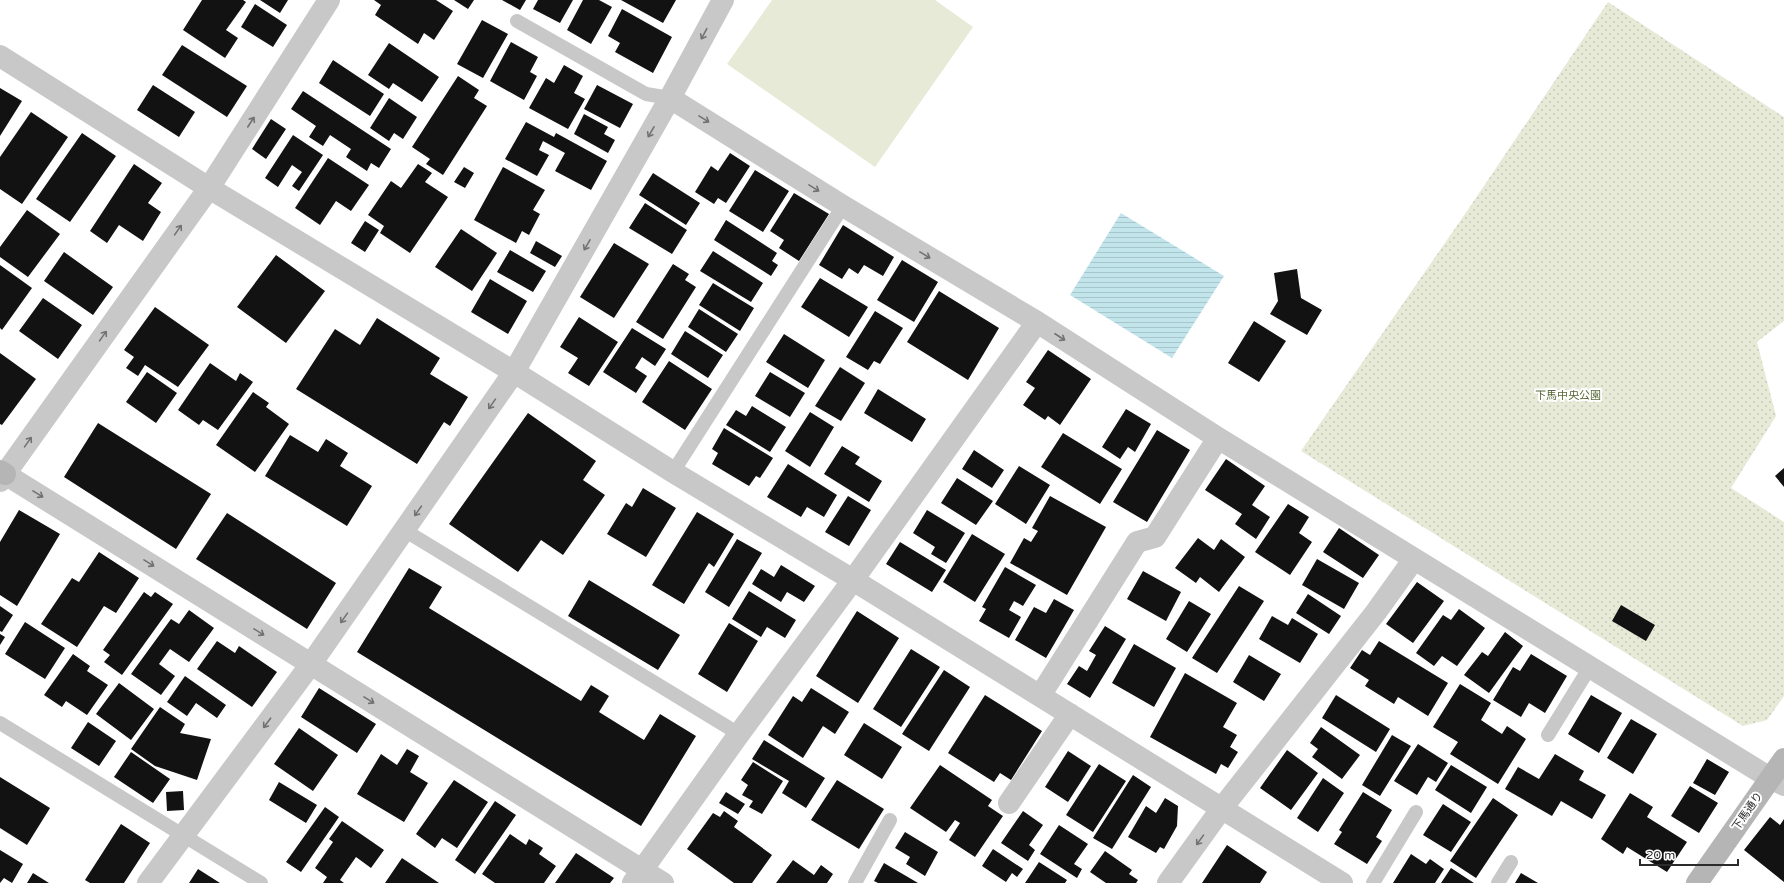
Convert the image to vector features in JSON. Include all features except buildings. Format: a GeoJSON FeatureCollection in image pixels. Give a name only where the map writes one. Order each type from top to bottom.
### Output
{"type":"FeatureCollection","features":[{"type":"Feature","properties":{"kind":"street"},"geometry":{"type":"LineString","coordinates":[[329,0],[209,188],[2,475],[311,664],[637,876],[663,883]]}},
{"type":"Feature","properties":{"kind":"street"},"geometry":{"type":"LineString","coordinates":[[148,883],[311,664],[514,372],[670,98],[723,0]]}},
{"type":"Feature","properties":{"kind":"street"},"geometry":{"type":"LineString","coordinates":[[0,56],[209,188],[514,372],[673,472],[853,580],[1342,883]]}},
{"type":"Feature","properties":{"kind":"street"},"geometry":{"type":"LineString","coordinates":[[670,98],[843,206],[1037,322],[1218,438],[1777,781]]}},
{"type":"Feature","properties":{"kind":"street"},"geometry":{"type":"LineString","coordinates":[[637,876],[739,734],[853,580],[1037,322]]}},
{"type":"Feature","properties":{"kind":"street"},"geometry":{"type":"LineString","coordinates":[[1040,696],[1136,542],[1155,537],[1218,438]]}},
{"type":"Feature","properties":{"kind":"street"},"geometry":{"type":"LineString","coordinates":[[1168,883],[1222,808],[1366,624],[1414,559]]}},
{"type":"Feature","properties":{"kind":"street"},"geometry":{"type":"LineString","coordinates":[[1010,803],[1070,714]]}},
{"type":"Feature","properties":{"kind":"street","name":"下馬通り"},"geometry":{"type":"LineString","coordinates":[[1697,883],[1777,781],[1784,759]]}},
{"type":"Feature","properties":{"kind":"lane"},"geometry":{"type":"LineString","coordinates":[[517,21],[646,94],[670,98]]}},
{"type":"Feature","properties":{"kind":"lane"},"geometry":{"type":"LineString","coordinates":[[673,472],[843,206]]}},
{"type":"Feature","properties":{"kind":"lane"},"geometry":{"type":"LineString","coordinates":[[404,530],[739,734]]}},
{"type":"Feature","properties":{"kind":"lane"},"geometry":{"type":"LineString","coordinates":[[1548,736],[1590,667]]}},
{"type":"Feature","properties":{"kind":"lane"},"geometry":{"type":"LineString","coordinates":[[0,723],[261,883]]}},
{"type":"Feature","properties":{"kind":"lane"},"geometry":{"type":"LineString","coordinates":[[1373,883],[1416,812]]}},
{"type":"Feature","properties":{"kind":"lane"},"geometry":{"type":"LineString","coordinates":[[855,883],[890,820]]}},
{"type":"Feature","properties":{"kind":"lane"},"geometry":{"type":"LineString","coordinates":[[1498,883],[1511,862]]}},
{"type":"Feature","properties":{"kind":"green space"},"geometry":{"type":"Polygon","coordinates":[[[772,0],[935,0],[973,27],[875,167],[727,64],[772,0]]]}},
{"type":"Feature","properties":{"kind":"green space","name":"下馬中央公園"},"geometry":{"type":"Polygon","coordinates":[[[1608,2],[1784,117],[1784,321],[1757,342],[1776,416],[1731,488],[1784,522],[1784,696],[1767,720],[1743,726],[1301,451],[1465,214],[1608,2]]]}},
{"type":"Feature","properties":{"kind":"water"},"geometry":{"type":"Polygon","coordinates":[[[1121,213],[1224,276],[1172,358],[1070,295],[1121,213]]]}}]}
